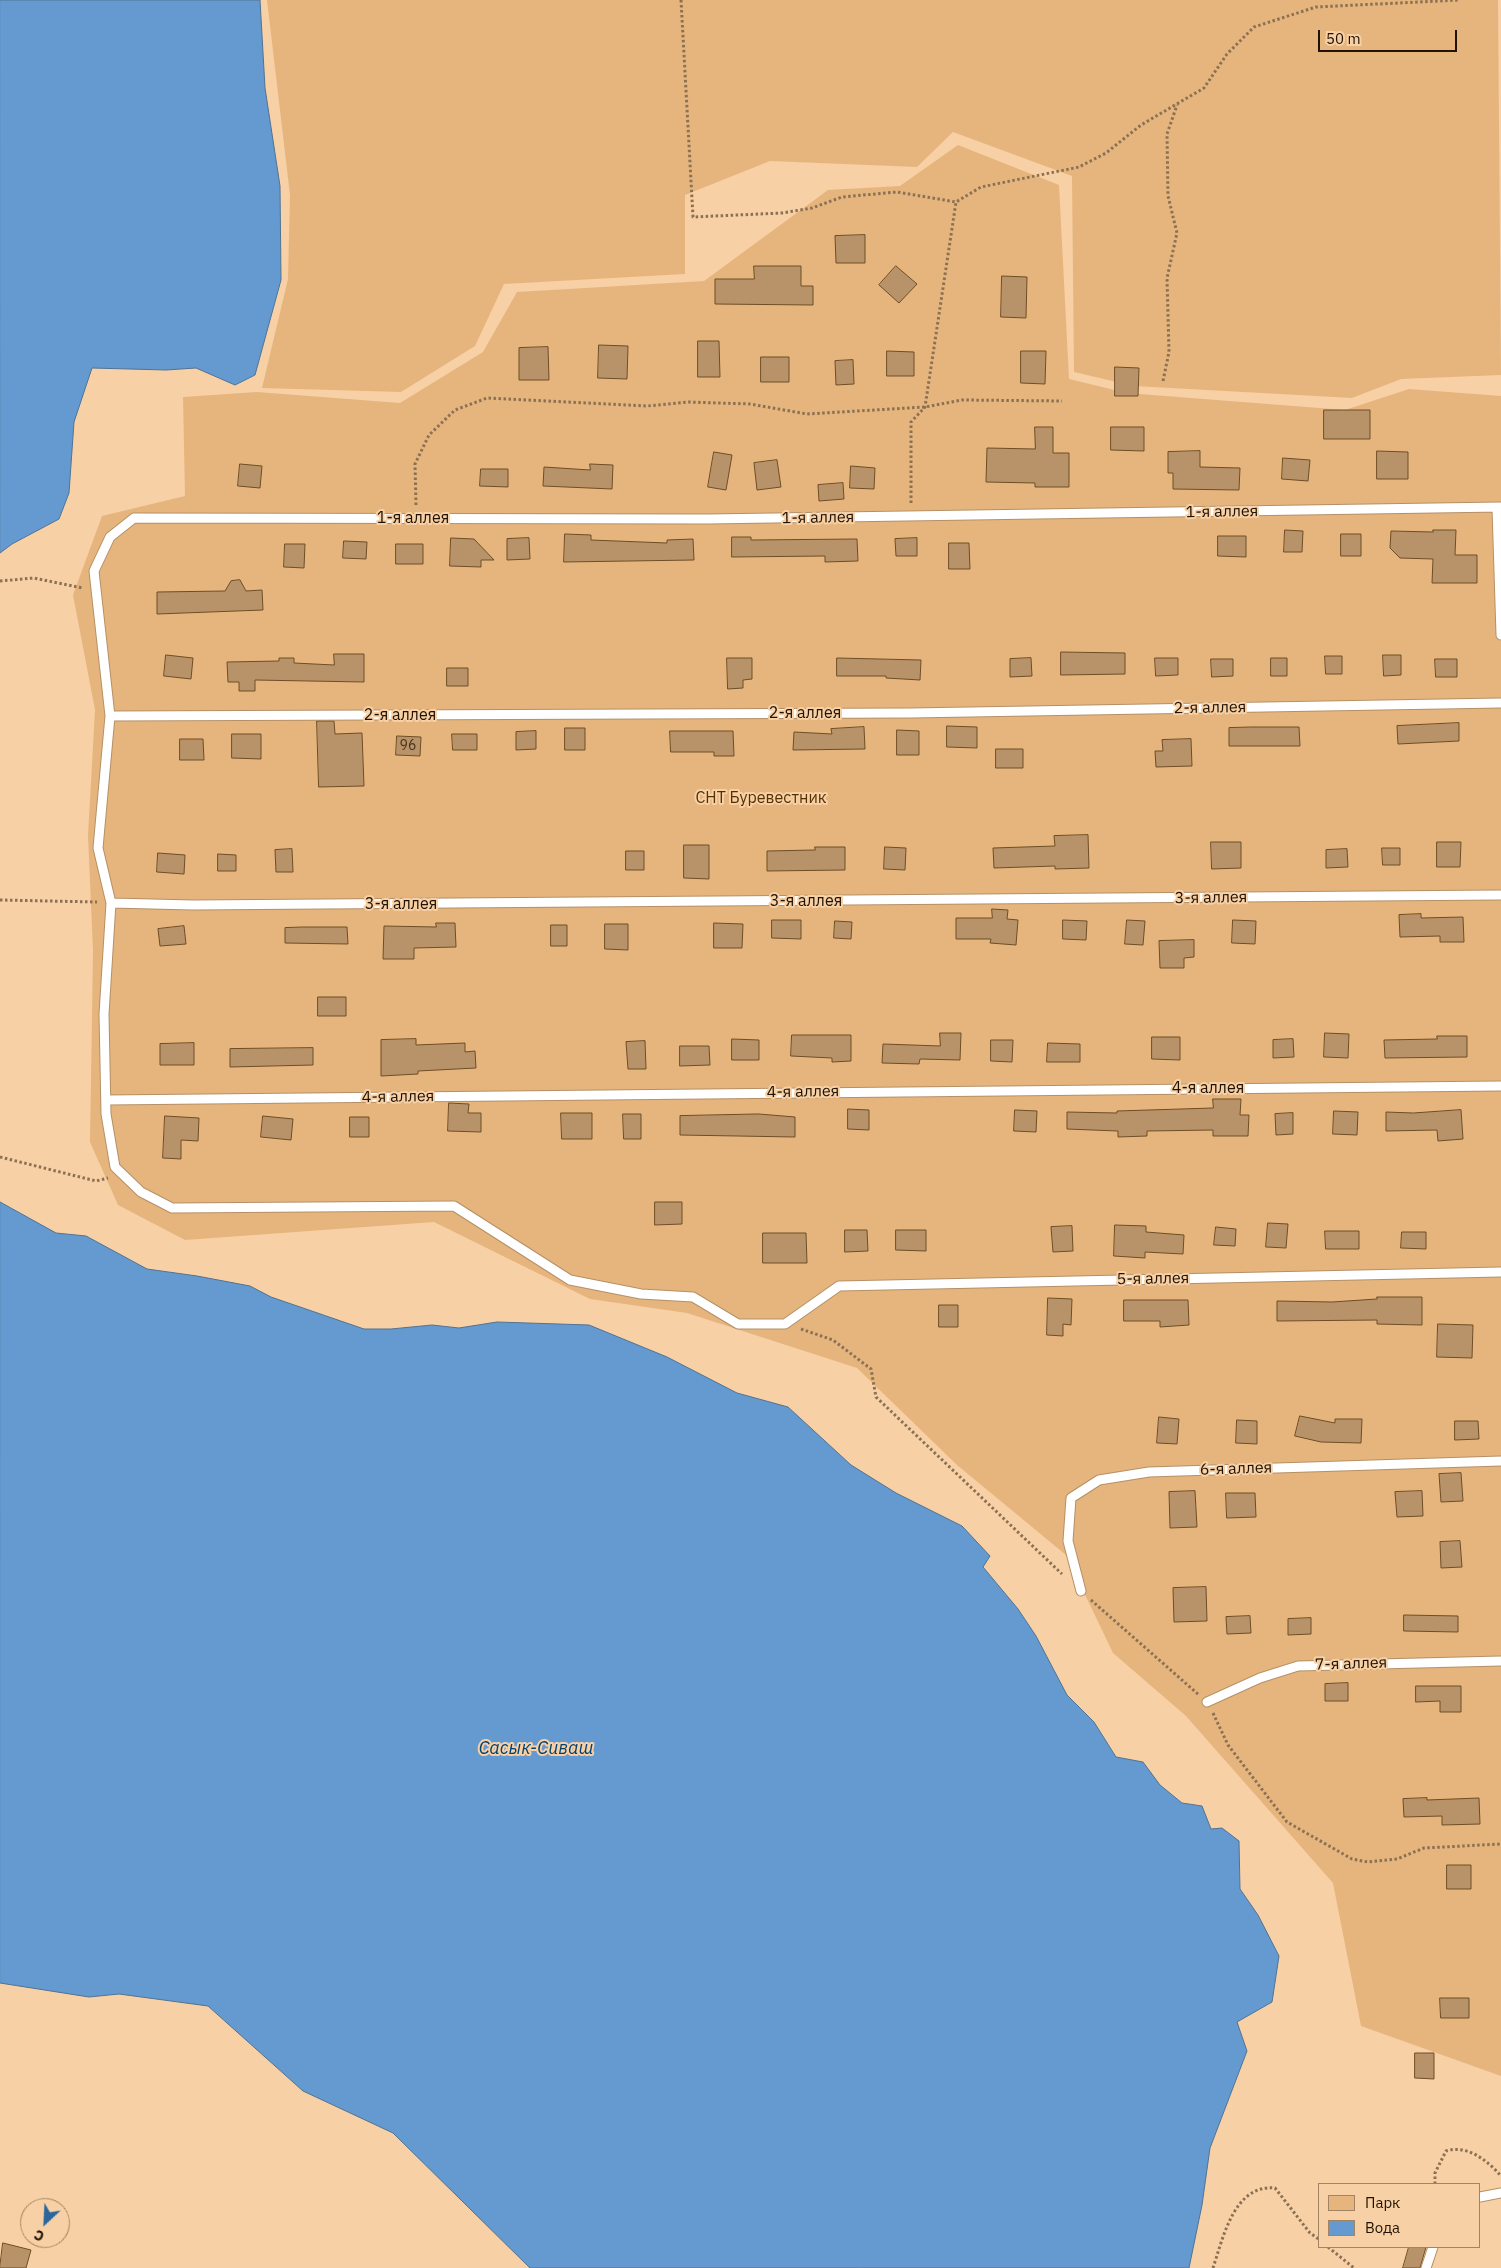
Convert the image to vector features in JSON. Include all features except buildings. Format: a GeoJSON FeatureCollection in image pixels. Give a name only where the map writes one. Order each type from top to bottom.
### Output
{"type":"FeatureCollection","features":[{"type":"Feature","properties":{"kind":"lane","name":"1-я аллея"},"geometry":{"type":"LineString","coordinates":[[96,591],[94,571],[110,537],[134,518],[708,519],[1499,508]]}},
{"type":"Feature","properties":{"kind":"lane"},"geometry":{"type":"LineString","coordinates":[[1499,508],[1501,635]]}},
{"type":"Feature","properties":{"kind":"lane"},"geometry":{"type":"LineString","coordinates":[[96,591],[110,716],[98,848],[111,903],[104,1014],[106,1100],[115,1167],[122,1174]]}},
{"type":"Feature","properties":{"kind":"lane","name":"2-я аллея"},"geometry":{"type":"LineString","coordinates":[[110,716],[901,713],[1501,703]]}},
{"type":"Feature","properties":{"kind":"lane","name":"3-я аллея"},"geometry":{"type":"LineString","coordinates":[[111,903],[193,905],[1501,895]]}},
{"type":"Feature","properties":{"kind":"lane","name":"4-я аллея"},"geometry":{"type":"LineString","coordinates":[[106,1100],[1501,1086]]}},
{"type":"Feature","properties":{"kind":"lane","name":"5-я аллея"},"geometry":{"type":"LineString","coordinates":[[122,1174],[141,1192],[172,1208],[454,1206],[570,1280],[641,1294],[692,1298],[738,1324],[785,1324],[838,1286],[1501,1272]]}},
{"type":"Feature","properties":{"kind":"lane","name":"6-я аллея"},"geometry":{"type":"LineString","coordinates":[[1081,1591],[1068,1541],[1071,1498],[1099,1480],[1149,1472],[1501,1461]]}},
{"type":"Feature","properties":{"kind":"lane","name":"7-я аллея"},"geometry":{"type":"LineString","coordinates":[[1207,1702],[1260,1678],[1298,1666],[1501,1661]]}},
{"type":"Feature","properties":{"kind":"lane"},"geometry":{"type":"LineString","coordinates":[[1481,2197],[1501,2193]]}},
{"type":"Feature","properties":{"kind":"lane"},"geometry":{"type":"LineString","coordinates":[[1426,2268],[1433,2248]]}},
{"type":"Feature","properties":{"kind":"path"},"geometry":{"type":"LineString","coordinates":[[681,0],[693,217],[782,212],[812,208],[842,197],[897,192],[956,202],[981,187],[1079,168],[1106,153],[1142,125],[1204,88],[1227,54],[1254,27],[1316,7],[1395,1],[1460,0]]}},
{"type":"Feature","properties":{"kind":"path"},"geometry":{"type":"LineString","coordinates":[[1163,381],[1169,352],[1167,278],[1177,233],[1168,196],[1167,134],[1177,104]]}},
{"type":"Feature","properties":{"kind":"path"},"geometry":{"type":"LineString","coordinates":[[911,516],[911,422],[925,407],[956,202]]}},
{"type":"Feature","properties":{"kind":"path"},"geometry":{"type":"LineString","coordinates":[[416,518],[414,464],[429,435],[455,410],[487,398],[647,406],[688,402],[750,404],[807,414],[925,407],[962,400],[1062,401]]}},
{"type":"Feature","properties":{"kind":"path"},"geometry":{"type":"LineString","coordinates":[[0,581],[34,578],[96,591]]}},
{"type":"Feature","properties":{"kind":"path"},"geometry":{"type":"LineString","coordinates":[[0,900],[111,903]]}},
{"type":"Feature","properties":{"kind":"path"},"geometry":{"type":"LineString","coordinates":[[0,1157],[96,1181],[122,1174]]}},
{"type":"Feature","properties":{"kind":"path"},"geometry":{"type":"LineString","coordinates":[[1352,1859],[1368,1862],[1397,1859],[1424,1848],[1501,1844]]}},
{"type":"Feature","properties":{"kind":"path"},"geometry":{"type":"LineString","coordinates":[[1435,2183],[1435,2173],[1446,2151],[1455,2148],[1476,2154],[1501,2176]]}},
{"type":"Feature","properties":{"kind":"path"},"geometry":{"type":"LineString","coordinates":[[1213,2268],[1235,2209],[1250,2192],[1264,2187],[1275,2188],[1310,2233],[1318,2239]]}},
{"type":"Feature","properties":{"kind":"path"},"geometry":{"type":"LineString","coordinates":[[1329,2248],[1354,2268]]}},
{"type":"Feature","properties":{"kind":"green space"},"geometry":{"type":"Polygon","coordinates":[[[267,0],[1498,0],[1501,375],[1401,379],[1352,398],[1134,386],[1074,372],[1072,176],[953,132],[917,167],[770,161],[685,195],[685,274],[504,284],[475,346],[401,392],[262,388],[288,279],[290,195],[267,0]]]}},
{"type":"Feature","properties":{"kind":"green space","name":"СНТ Буревестник"},"geometry":{"type":"Polygon","coordinates":[[[958,145],[1059,185],[1069,379],[1127,393],[1345,410],[1409,389],[1501,396],[1501,2076],[1361,2026],[1333,1883],[1186,1716],[1113,1653],[1066,1555],[957,1465],[857,1368],[687,1313],[590,1299],[434,1222],[185,1240],[118,1205],[90,1142],[93,951],[88,835],[95,710],[73,595],[102,516],[185,496],[183,397],[257,392],[400,403],[483,352],[517,292],[704,281],[828,190],[900,186],[958,145]]]}},
{"type":"Feature","properties":{"kind":"water"},"geometry":{"type":"Polygon","coordinates":[[[0,0],[260,0],[265,88],[280,186],[281,280],[255,375],[235,385],[196,368],[166,370],[92,368],[74,422],[69,493],[59,519],[12,544],[0,553],[0,0]]]}},
{"type":"Feature","properties":{"kind":"water","name":"Сасык-Сиваш"},"geometry":{"type":"Polygon","coordinates":[[[0,1202],[56,1233],[86,1236],[147,1269],[250,1286],[271,1297],[364,1329],[391,1329],[432,1325],[459,1328],[497,1322],[589,1325],[667,1357],[737,1393],[788,1407],[851,1465],[896,1493],[962,1526],[990,1556],[983,1567],[1018,1609],[1036,1636],[1067,1695],[1094,1722],[1116,1757],[1143,1762],[1160,1785],[1182,1803],[1202,1806],[1211,1829],[1222,1828],[1239,1841],[1240,1889],[1258,1915],[1279,1956],[1272,2002],[1237,2022],[1247,2051],[1210,2148],[1202,2205],[1189,2268],[530,2268],[393,2133],[303,2091],[208,2006],[119,1994],[89,1997],[0,1983],[0,1202]]]}}]}
